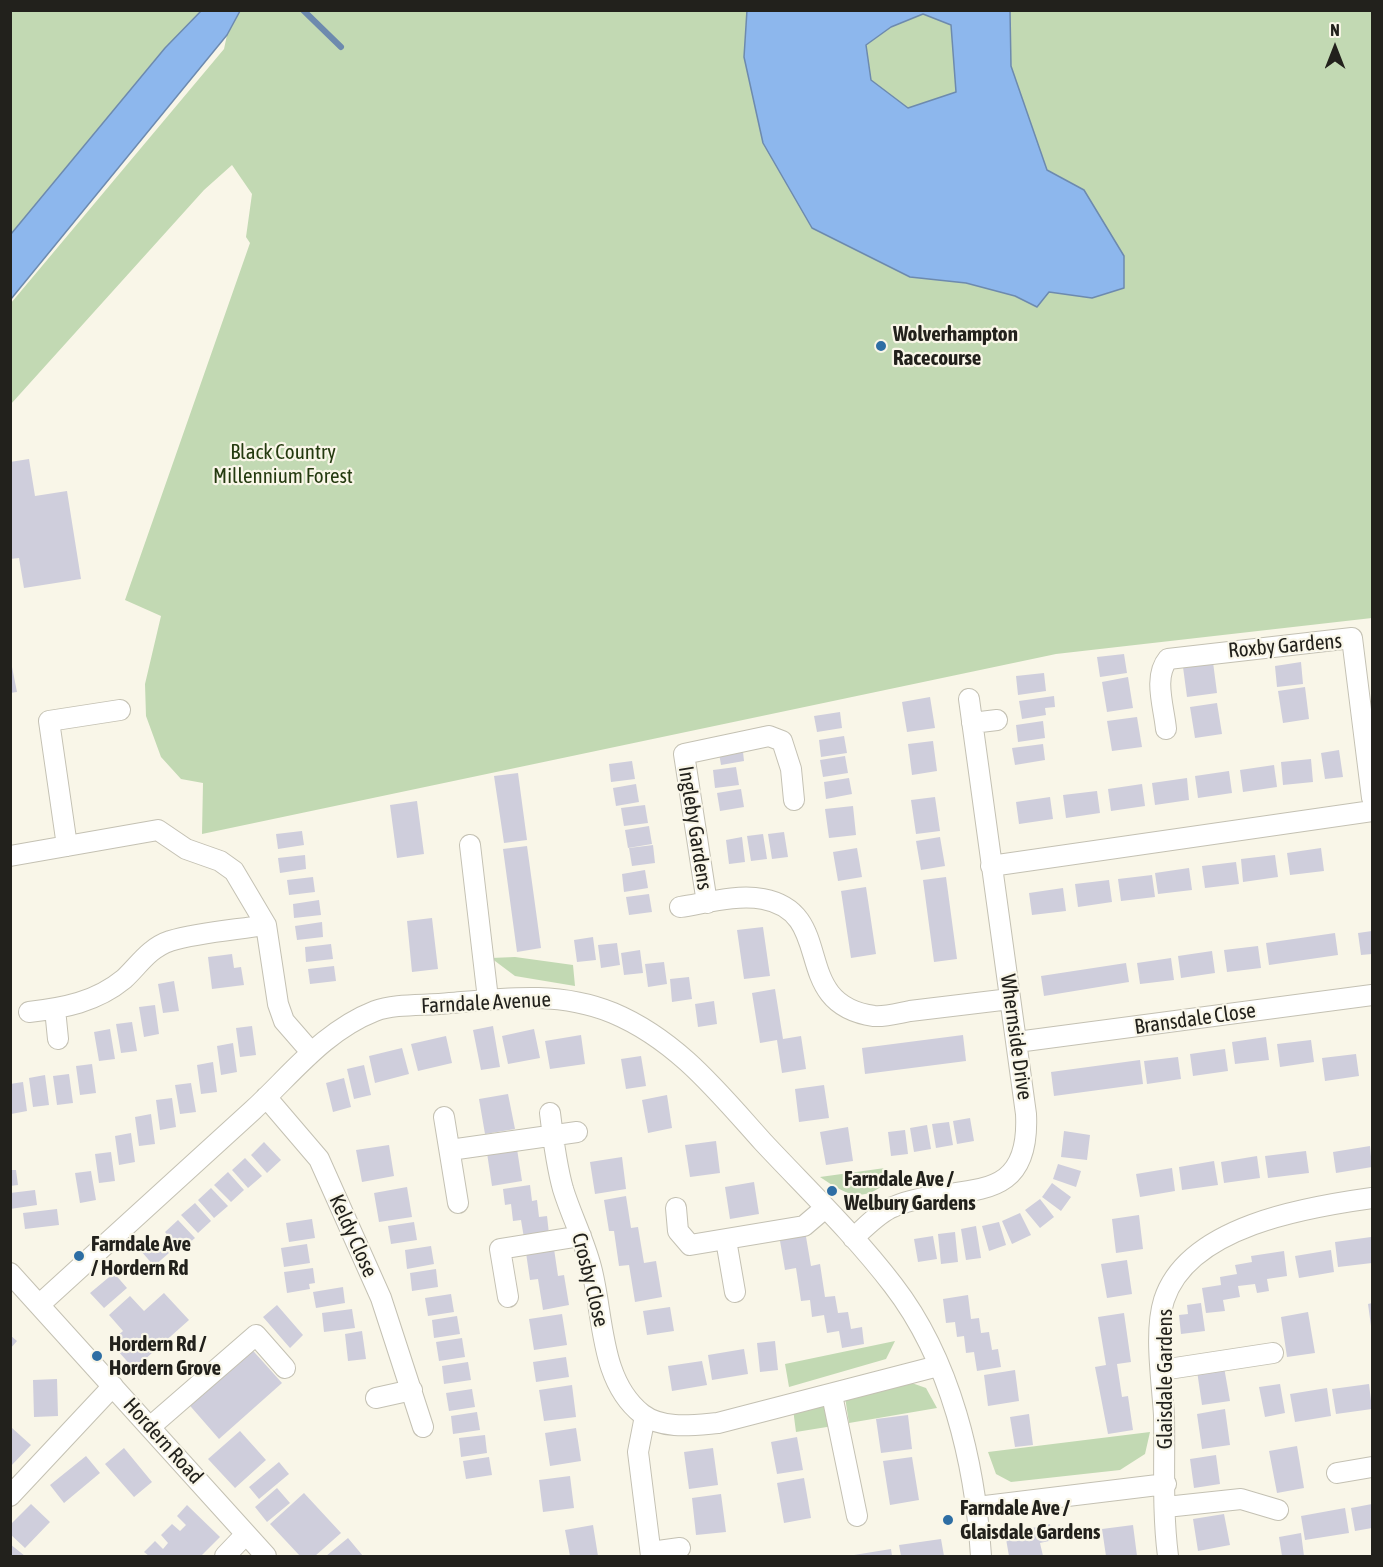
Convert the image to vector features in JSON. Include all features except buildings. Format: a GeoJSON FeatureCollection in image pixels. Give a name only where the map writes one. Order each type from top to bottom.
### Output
{"type":"FeatureCollection","features":[{"type":"Feature","properties":{"kind":"street","name":"Roxby Gardens"},"geometry":{"type":"LineString","coordinates":[[1166,729],[1160,682],[1161,668],[1168,659],[1352,638],[1372,798]]}},
{"type":"Feature","properties":{"kind":"street","name":"Whernside Drive"},"geometry":{"type":"LineString","coordinates":[[853,1238],[893,1207],[993,1186],[1017,1166],[1025,1153],[1027,1137],[1017,1042],[969,699]]}},
{"type":"Feature","properties":{"kind":"street"},"geometry":{"type":"LineString","coordinates":[[67,846],[49,722],[120,710]]}},
{"type":"Feature","properties":{"kind":"street"},"geometry":{"type":"LineString","coordinates":[[972,723],[997,720]]}},
{"type":"Feature","properties":{"kind":"street","name":"Ingleby Gardens"},"geometry":{"type":"LineString","coordinates":[[706,903],[684,754],[769,736],[782,741],[791,769],[794,800]]}},
{"type":"Feature","properties":{"kind":"street"},"geometry":{"type":"LineString","coordinates":[[991,866],[1372,811]]}},
{"type":"Feature","properties":{"kind":"street"},"geometry":{"type":"LineString","coordinates":[[10,856],[158,830],[186,849],[220,861],[234,871],[266,925],[278,1004],[284,1021],[311,1052]]}},
{"type":"Feature","properties":{"kind":"street"},"geometry":{"type":"LineString","coordinates":[[470,845],[488,999]]}},
{"type":"Feature","properties":{"kind":"street","name":"Ingleby Gardens"},"geometry":{"type":"LineString","coordinates":[[680,907],[748,898],[763,899],[782,906],[798,918],[807,931],[817,973],[824,987],[836,1000],[853,1009],[875,1016],[1010,999]]}},
{"type":"Feature","properties":{"kind":"street"},"geometry":{"type":"LineString","coordinates":[[29,1012],[54,1009],[100,997],[125,978],[147,954],[169,941],[266,925]]}},
{"type":"Feature","properties":{"kind":"street","name":"Bransdale Close"},"geometry":{"type":"LineString","coordinates":[[1017,1042],[1372,995]]}},
{"type":"Feature","properties":{"kind":"street","name":"Farndale Avenue"},"geometry":{"type":"LineString","coordinates":[[39,1305],[266,1097],[311,1052],[344,1026],[380,1009],[527,997],[575,1001],[610,1012],[639,1025],[690,1061],[853,1238],[894,1287],[918,1326],[938,1366],[954,1407],[977,1507],[981,1557]]}},
{"type":"Feature","properties":{"kind":"street"},"geometry":{"type":"LineString","coordinates":[[54,1009],[58,1039]]}},
{"type":"Feature","properties":{"kind":"street","name":"Keldy Close"},"geometry":{"type":"LineString","coordinates":[[266,1097],[319,1159],[381,1298],[423,1427]]}},
{"type":"Feature","properties":{"kind":"street","name":"Crosby Close"},"geometry":{"type":"LineString","coordinates":[[550,1113],[564,1190],[591,1267],[609,1363],[630,1403],[645,1416]]}},
{"type":"Feature","properties":{"kind":"street"},"geometry":{"type":"LineString","coordinates":[[444,1117],[458,1203]]}},
{"type":"Feature","properties":{"kind":"street"},"geometry":{"type":"LineString","coordinates":[[450,1150],[577,1132]]}},
{"type":"Feature","properties":{"kind":"street","name":"Glaisdale Gardens"},"geometry":{"type":"LineString","coordinates":[[1168,1557],[1161,1317],[1165,1299],[1179,1276],[1197,1256],[1221,1239],[1252,1225],[1333,1203],[1372,1198]]}},
{"type":"Feature","properties":{"kind":"street"},"geometry":{"type":"LineString","coordinates":[[676,1209],[678,1231],[690,1245],[804,1226],[824,1209]]}},
{"type":"Feature","properties":{"kind":"street"},"geometry":{"type":"LineString","coordinates":[[508,1297],[500,1249],[581,1236]]}},
{"type":"Feature","properties":{"kind":"street"},"geometry":{"type":"LineString","coordinates":[[726,1240],[735,1292]]}},
{"type":"Feature","properties":{"kind":"street","name":"Hordern Road"},"geometry":{"type":"LineString","coordinates":[[10,1273],[266,1557]]}},
{"type":"Feature","properties":{"kind":"street"},"geometry":{"type":"LineString","coordinates":[[150,1427],[256,1335],[285,1368]]}},
{"type":"Feature","properties":{"kind":"street"},"geometry":{"type":"LineString","coordinates":[[1162,1370],[1273,1353]]}},
{"type":"Feature","properties":{"kind":"street"},"geometry":{"type":"LineString","coordinates":[[680,1548],[651,1554],[638,1452],[645,1416],[684,1426],[718,1423],[938,1366]]}},
{"type":"Feature","properties":{"kind":"street"},"geometry":{"type":"LineString","coordinates":[[10,1496],[113,1386]]}},
{"type":"Feature","properties":{"kind":"street"},"geometry":{"type":"LineString","coordinates":[[376,1398],[412,1390]]}},
{"type":"Feature","properties":{"kind":"street"},"geometry":{"type":"LineString","coordinates":[[832,1395],[857,1516]]}},
{"type":"Feature","properties":{"kind":"street"},"geometry":{"type":"LineString","coordinates":[[1337,1473],[1372,1467]]}},
{"type":"Feature","properties":{"kind":"street"},"geometry":{"type":"LineString","coordinates":[[977,1507],[1166,1484]]}},
{"type":"Feature","properties":{"kind":"street"},"geometry":{"type":"LineString","coordinates":[[1166,1507],[1241,1499],[1278,1510]]}},
{"type":"Feature","properties":{"kind":"street"},"geometry":{"type":"LineString","coordinates":[[225,1557],[246,1534]]}},
{"type":"Feature","properties":{"kind":"green space"},"geometry":{"type":"Polygon","coordinates":[[[10,11],[202,11],[165,48],[11,234],[10,11]]]}},
{"type":"Feature","properties":{"kind":"green space","name":"Wolverhampton Racecourse"},"geometry":{"type":"Polygon","coordinates":[[[240,11],[1372,11],[1372,618],[1056,654],[202,834],[203,783],[181,779],[161,757],[146,716],[145,684],[161,616],[125,600],[250,243],[246,237],[252,194],[232,165],[204,190],[11,404],[11,303],[224,49],[227,35],[240,11]]]}},
{"type":"Feature","properties":{"kind":"green space"},"geometry":{"type":"Polygon","coordinates":[[[515,957],[573,965],[575,986],[515,976],[491,958],[515,957]]]}},
{"type":"Feature","properties":{"kind":"green space"},"geometry":{"type":"Polygon","coordinates":[[[885,1168],[891,1179],[872,1192],[864,1194],[847,1193],[820,1177],[885,1168]]]}},
{"type":"Feature","properties":{"kind":"green space"},"geometry":{"type":"Polygon","coordinates":[[[895,1341],[886,1359],[789,1387],[785,1364],[895,1341]]]}},
{"type":"Feature","properties":{"kind":"green space"},"geometry":{"type":"Polygon","coordinates":[[[909,1382],[926,1388],[937,1408],[849,1423],[845,1397],[909,1382]]]}},
{"type":"Feature","properties":{"kind":"green space"},"geometry":{"type":"Polygon","coordinates":[[[822,1402],[829,1411],[833,1426],[796,1432],[793,1409],[822,1402]]]}},
{"type":"Feature","properties":{"kind":"green space"},"geometry":{"type":"Polygon","coordinates":[[[1150,1432],[1145,1454],[1120,1470],[1011,1482],[996,1474],[988,1452],[1150,1432]]]}},
{"type":"Feature","properties":{"kind":"water"},"geometry":{"type":"Polygon","coordinates":[[[202,10],[240,11],[227,35],[11,299],[11,234],[165,48],[202,10]]]}},
{"type":"Feature","properties":{"kind":"water"},"geometry":{"type":"Polygon","coordinates":[[[747,10],[1010,11],[1011,66],[1047,170],[1084,190],[1124,256],[1124,288],[1092,298],[1049,292],[1037,307],[1015,296],[966,283],[910,277],[812,228],[763,143],[744,57],[747,10]],[[923,14],[891,27],[866,45],[871,80],[908,108],[956,92],[951,25],[923,14]]]}},
{"type":"Feature","properties":{"kind":"waterway"},"geometry":{"type":"LineString","coordinates":[[303,10],[341,47]]}},
{"type":"Feature","properties":{"kind":"place","name":"Wolverhampton Racecourse"},"geometry":{"type":"Point","coordinates":[881,346]}},
{"type":"Feature","properties":{"kind":"place","name":"Farndale Ave / Welbury Gardens"},"geometry":{"type":"Point","coordinates":[832,1191]}},
{"type":"Feature","properties":{"kind":"place","name":"Farndale Ave / Hordern Rd"},"geometry":{"type":"Point","coordinates":[79,1256]}},
{"type":"Feature","properties":{"kind":"place","name":"Hordern Rd / Hordern Grove"},"geometry":{"type":"Point","coordinates":[97,1356]}},
{"type":"Feature","properties":{"kind":"place","name":"Farndale Ave / Glaisdale Gardens"},"geometry":{"type":"Point","coordinates":[948,1520]}},
{"type":"Feature","properties":{"kind":"park label","name":"Black Country Millennium Forest"},"geometry":{"type":"Point","coordinates":[283,464]}}]}
